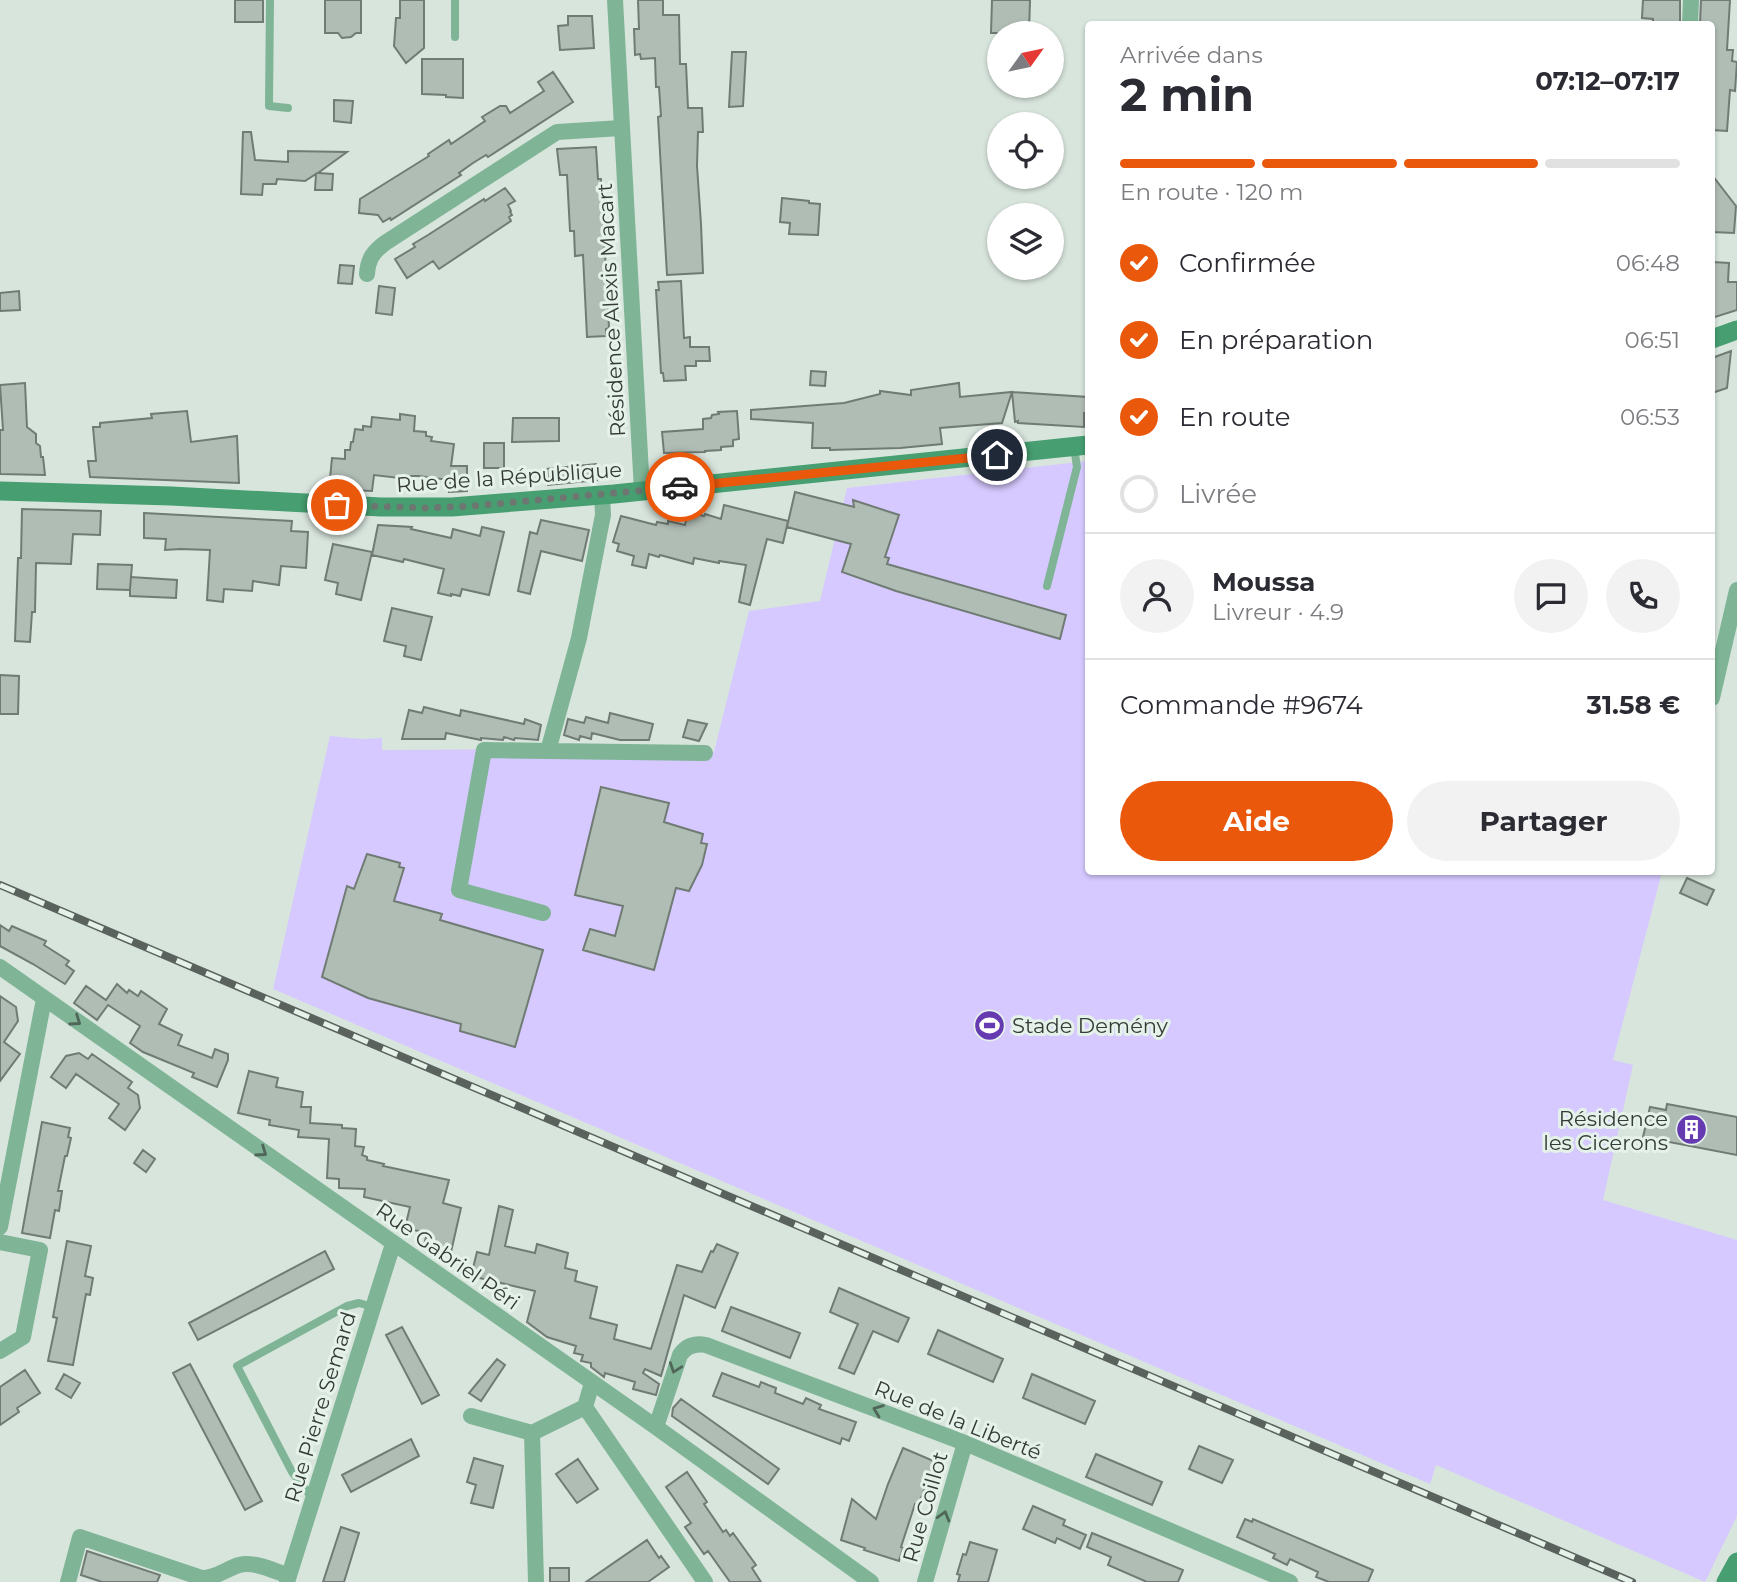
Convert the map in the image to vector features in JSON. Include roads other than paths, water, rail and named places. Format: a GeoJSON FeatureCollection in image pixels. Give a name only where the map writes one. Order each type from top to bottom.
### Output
{"type":"FeatureCollection","features":[{"type":"Feature","properties":{"kind":"main road"},"geometry":{"type":"LineString","coordinates":[[1715,338],[1737,330]]}},
{"type":"Feature","properties":{"kind":"main road","name":"Rue de la République"},"geometry":{"type":"LineString","coordinates":[[0,491],[428,508],[519,503],[1081,446]]}},
{"type":"Feature","properties":{"kind":"main road"},"geometry":{"type":"LineString","coordinates":[[1726,1582],[1737,1562]]}},
{"type":"Feature","properties":{"kind":"street","name":"Résidence Alexis Macart"},"geometry":{"type":"LineString","coordinates":[[615,0],[642,491]]}},
{"type":"Feature","properties":{"kind":"street"},"geometry":{"type":"LineString","coordinates":[[1690,21],[1691,0]]}},
{"type":"Feature","properties":{"kind":"street"},"geometry":{"type":"LineString","coordinates":[[367,274],[370,258],[384,243],[557,132],[621,128]]}},
{"type":"Feature","properties":{"kind":"street"},"geometry":{"type":"LineString","coordinates":[[548,751],[579,638],[601,525],[602,494]]}},
{"type":"Feature","properties":{"kind":"street"},"geometry":{"type":"LineString","coordinates":[[1715,685],[1737,590]]}},
{"type":"Feature","properties":{"kind":"street"},"geometry":{"type":"LineString","coordinates":[[542,913],[459,890],[484,750],[705,753]]}},
{"type":"Feature","properties":{"kind":"street","name":"Rue Gabriel Péri"},"geometry":{"type":"LineString","coordinates":[[0,967],[656,1427],[871,1582]]}},
{"type":"Feature","properties":{"kind":"street"},"geometry":{"type":"LineString","coordinates":[[0,1227],[44,999]]}},
{"type":"Feature","properties":{"kind":"street"},"geometry":{"type":"LineString","coordinates":[[0,1242],[40,1250],[23,1337],[0,1351]]}},
{"type":"Feature","properties":{"kind":"street","name":"Rue Pierre Semard"},"geometry":{"type":"LineString","coordinates":[[288,1579],[393,1244]]}},
{"type":"Feature","properties":{"kind":"street","name":"Rue de la Liberté"},"geometry":{"type":"LineString","coordinates":[[656,1427],[680,1355],[689,1347],[706,1345],[965,1443],[1290,1582]]}},
{"type":"Feature","properties":{"kind":"street"},"geometry":{"type":"LineString","coordinates":[[471,1416],[532,1433],[585,1407],[592,1382]]}},
{"type":"Feature","properties":{"kind":"street"},"geometry":{"type":"LineString","coordinates":[[585,1407],[705,1582]]}},
{"type":"Feature","properties":{"kind":"street"},"geometry":{"type":"LineString","coordinates":[[532,1433],[536,1582]]}},
{"type":"Feature","properties":{"kind":"street","name":"Rue Coillot"},"geometry":{"type":"LineString","coordinates":[[925,1582],[965,1443]]}},
{"type":"Feature","properties":{"kind":"street"},"geometry":{"type":"LineString","coordinates":[[68,1582],[80,1537],[202,1578],[209,1578],[243,1564],[251,1564],[288,1579]]}},
{"type":"Feature","properties":{"kind":"lane"},"geometry":{"type":"LineString","coordinates":[[270,0],[269,106],[288,108]]}},
{"type":"Feature","properties":{"kind":"lane"},"geometry":{"type":"LineString","coordinates":[[454,37],[455,0]]}},
{"type":"Feature","properties":{"kind":"lane"},"geometry":{"type":"LineString","coordinates":[[1047,586],[1081,446]]}},
{"type":"Feature","properties":{"kind":"lane"},"geometry":{"type":"LineString","coordinates":[[313,1499],[292,1472],[237,1366],[347,1306],[359,1303],[373,1307]]}},
{"type":"Feature","properties":{"kind":"railway"},"geometry":{"type":"LineString","coordinates":[[0,885],[1632,1582]]}},
{"type":"Feature","properties":{"kind":"place","name":"Stade Demény"},"geometry":{"type":"Point","coordinates":[989,1025]}},
{"type":"Feature","properties":{"kind":"place","name":"Résidence les Cicerons"},"geometry":{"type":"Point","coordinates":[1691,1130]}}]}
